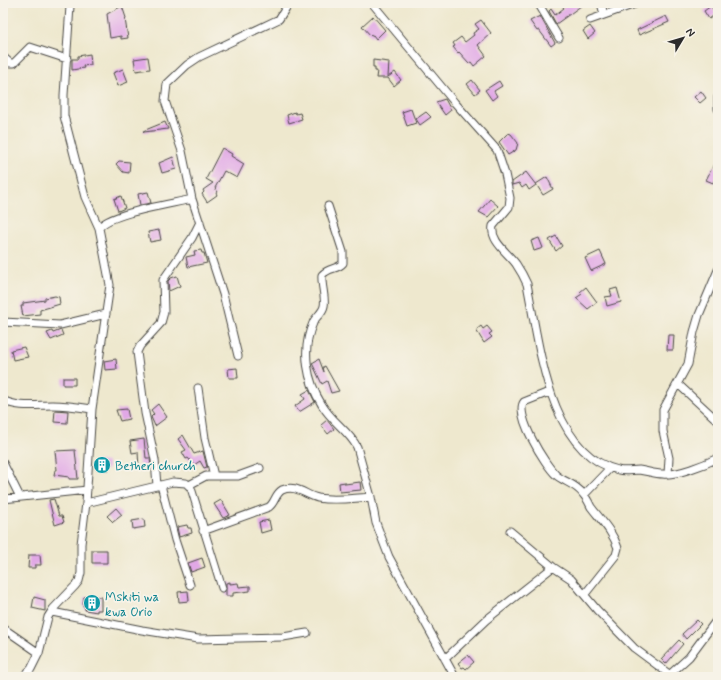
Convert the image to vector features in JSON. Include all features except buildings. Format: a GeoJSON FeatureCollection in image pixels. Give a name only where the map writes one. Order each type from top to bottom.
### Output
{"type":"FeatureCollection","features":[{"type":"Feature","properties":{"kind":"street"},"geometry":{"type":"LineString","coordinates":[[238,356],[228,313],[192,199],[182,151],[165,101],[167,84],[186,65],[198,57],[279,19],[289,3]]}},
{"type":"Feature","properties":{"kind":"street"},"geometry":{"type":"LineString","coordinates":[[372,3],[455,103],[494,145],[500,156],[508,186],[509,207],[494,224],[493,233],[500,246],[522,273],[527,284],[549,392],[560,416],[581,448],[591,457],[610,468],[619,471],[638,470],[668,474],[704,464],[718,458]]}},
{"type":"Feature","properties":{"kind":"street"},"geometry":{"type":"LineString","coordinates":[[538,3],[559,38]]}},
{"type":"Feature","properties":{"kind":"street"},"geometry":{"type":"LineString","coordinates":[[601,3],[604,15]]}},
{"type":"Feature","properties":{"kind":"street"},"geometry":{"type":"LineString","coordinates":[[590,20],[638,3]]}},
{"type":"Feature","properties":{"kind":"street"},"geometry":{"type":"LineString","coordinates":[[23,677],[31,669],[39,652],[46,624],[52,612],[79,581],[92,409],[110,285],[99,228],[82,185],[64,116],[70,6]]}},
{"type":"Feature","properties":{"kind":"street"},"geometry":{"type":"LineString","coordinates":[[3,57],[10,63],[14,63],[30,47],[67,59]]}},
{"type":"Feature","properties":{"kind":"street"},"geometry":{"type":"LineString","coordinates":[[718,97],[718,109]]}},
{"type":"Feature","properties":{"kind":"street"},"geometry":{"type":"LineString","coordinates":[[99,228],[105,222],[121,216],[192,199]]}},
{"type":"Feature","properties":{"kind":"street"},"geometry":{"type":"LineString","coordinates":[[328,206],[343,252],[343,263],[338,268],[328,269],[322,275],[325,303],[324,308],[312,324],[306,355],[308,375],[320,403],[329,416],[354,441],[357,447],[371,497],[376,523],[389,557],[455,677]]}},
{"type":"Feature","properties":{"kind":"street"},"geometry":{"type":"LineString","coordinates":[[190,585],[174,540],[159,485],[145,412],[137,352],[140,346],[161,323],[164,312],[163,280],[192,238],[200,222]]}},
{"type":"Feature","properties":{"kind":"street"},"geometry":{"type":"LineString","coordinates":[[668,474],[669,458],[663,431],[663,410],[688,364],[699,315],[718,270]]}},
{"type":"Feature","properties":{"kind":"street"},"geometry":{"type":"LineString","coordinates":[[3,322],[60,325],[106,314]]}},
{"type":"Feature","properties":{"kind":"street"},"geometry":{"type":"LineString","coordinates":[[678,384],[718,421]]}},
{"type":"Feature","properties":{"kind":"street"},"geometry":{"type":"LineString","coordinates":[[198,388],[205,438],[214,476]]}},
{"type":"Feature","properties":{"kind":"street"},"geometry":{"type":"LineString","coordinates":[[549,392],[524,402],[521,410],[532,438],[550,468],[562,480],[576,486],[584,494],[610,531],[618,548],[616,555],[585,594]]}},
{"type":"Feature","properties":{"kind":"street"},"geometry":{"type":"LineString","coordinates":[[5,403],[92,409]]}},
{"type":"Feature","properties":{"kind":"street"},"geometry":{"type":"LineString","coordinates":[[3,463],[20,497]]}},
{"type":"Feature","properties":{"kind":"street"},"geometry":{"type":"LineString","coordinates":[[189,485],[202,478],[214,476],[238,476],[260,468]]}},
{"type":"Feature","properties":{"kind":"street"},"geometry":{"type":"LineString","coordinates":[[584,494],[610,468]]}},
{"type":"Feature","properties":{"kind":"street"},"geometry":{"type":"LineString","coordinates":[[86,503],[159,485],[182,482],[189,485],[222,588]]}},
{"type":"Feature","properties":{"kind":"street"},"geometry":{"type":"LineString","coordinates":[[203,531],[269,507],[279,493],[287,489],[297,488],[307,494],[322,498],[371,497]]}},
{"type":"Feature","properties":{"kind":"street"},"geometry":{"type":"LineString","coordinates":[[3,499],[87,490]]}},
{"type":"Feature","properties":{"kind":"street"},"geometry":{"type":"LineString","coordinates":[[510,531],[553,567],[571,579],[634,648],[668,676],[689,657],[718,618]]}},
{"type":"Feature","properties":{"kind":"street"},"geometry":{"type":"LineString","coordinates":[[445,659],[486,620],[553,567]]}},
{"type":"Feature","properties":{"kind":"street"},"geometry":{"type":"LineString","coordinates":[[52,612],[198,639],[283,637],[307,634]]}},
{"type":"Feature","properties":{"kind":"street"},"geometry":{"type":"LineString","coordinates":[[3,628],[39,652]]}},
{"type":"Feature","properties":{"kind":"place","name":"Betheri church"},"geometry":{"type":"Point","coordinates":[102,465]}},
{"type":"Feature","properties":{"kind":"place","name":"Mskiti wa kwa Orio"},"geometry":{"type":"Point","coordinates":[92,603]}}]}
